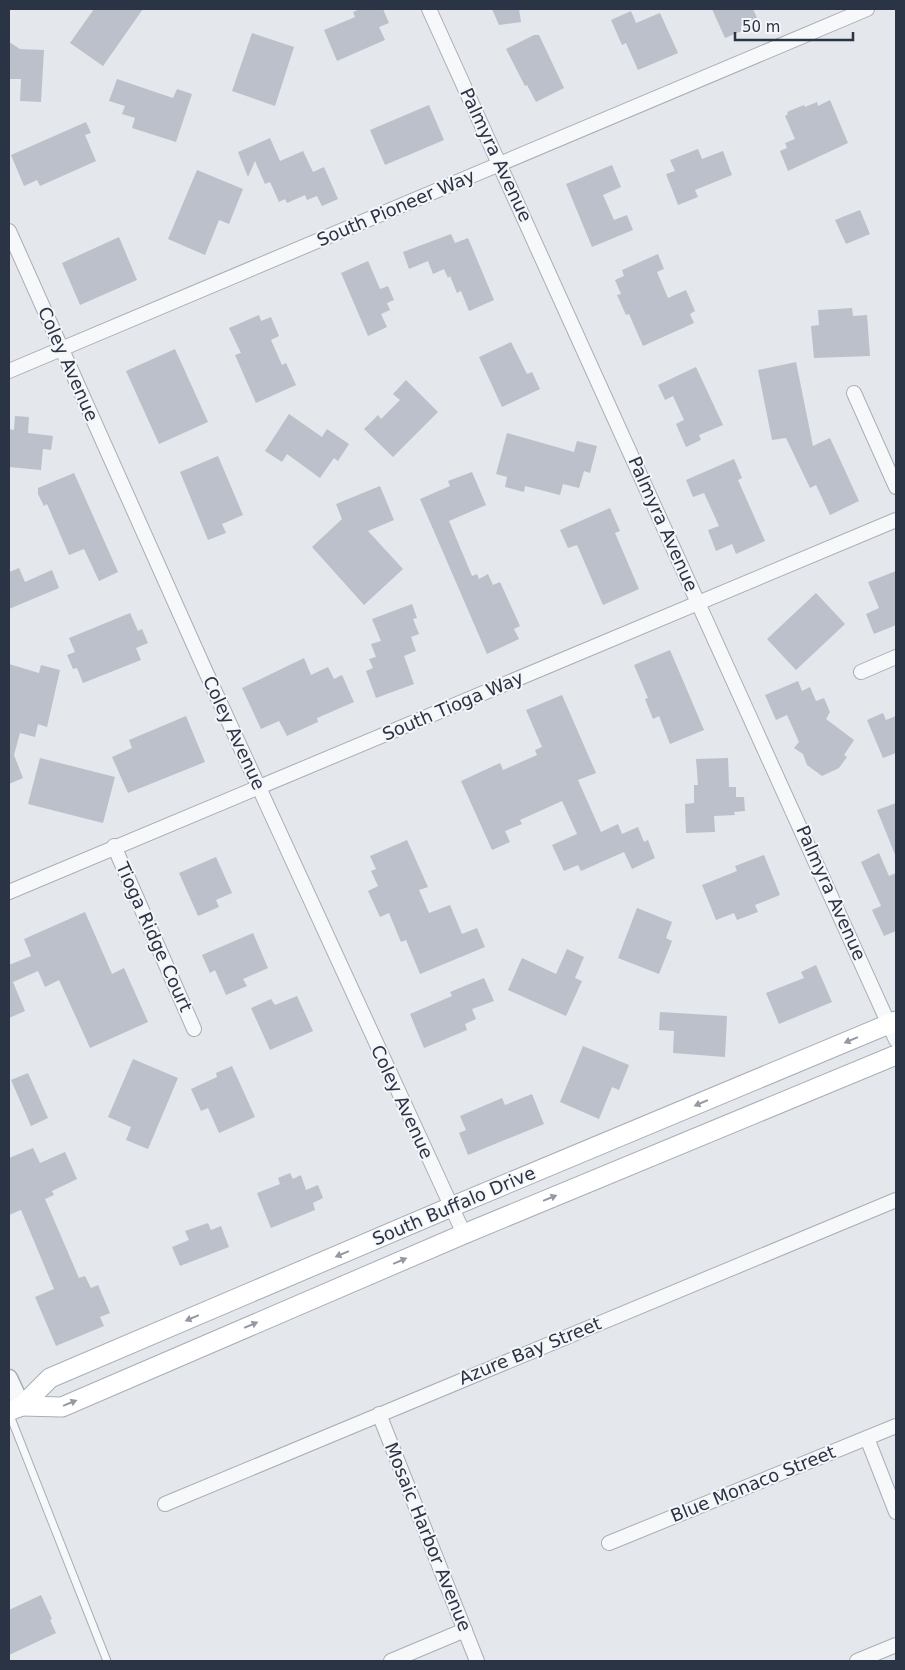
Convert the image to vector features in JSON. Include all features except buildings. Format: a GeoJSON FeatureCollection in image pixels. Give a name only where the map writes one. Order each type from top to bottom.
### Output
{"type":"FeatureCollection","features":[{"type":"Feature","properties":{"kind":"main road","name":"South Buffalo Drive"},"geometry":{"type":"LineString","coordinates":[[13,1410],[50,1378],[451,1207],[894,1029]]}},
{"type":"Feature","properties":{"kind":"main road","name":"South Buffalo Drive"},"geometry":{"type":"LineString","coordinates":[[13,1410],[62,1407],[464,1234],[896,1056]]}},
{"type":"Feature","properties":{"kind":"street","name":"Palmyra Avenue"},"geometry":{"type":"LineString","coordinates":[[429,9],[894,1029]]}},
{"type":"Feature","properties":{"kind":"street","name":"South Pioneer Way"},"geometry":{"type":"LineString","coordinates":[[9,371],[866,9]]}},
{"type":"Feature","properties":{"kind":"street","name":"Coley Avenue"},"geometry":{"type":"LineString","coordinates":[[9,231],[258,787],[464,1234]]}},
{"type":"Feature","properties":{"kind":"street"},"geometry":{"type":"LineString","coordinates":[[854,393],[896,487]]}},
{"type":"Feature","properties":{"kind":"street","name":"South Tioga Way"},"geometry":{"type":"LineString","coordinates":[[9,892],[114,846],[896,520]]}},
{"type":"Feature","properties":{"kind":"street"},"geometry":{"type":"LineString","coordinates":[[861,672],[896,657]]}},
{"type":"Feature","properties":{"kind":"street","name":"Tioga Ridge Court"},"geometry":{"type":"LineString","coordinates":[[114,846],[194,1029]]}},
{"type":"Feature","properties":{"kind":"street","name":"Azure Bay Street"},"geometry":{"type":"LineString","coordinates":[[165,1504],[896,1200]]}},
{"type":"Feature","properties":{"kind":"street"},"geometry":{"type":"LineString","coordinates":[[9,1378],[13,1410]]}},
{"type":"Feature","properties":{"kind":"street","name":"Mosaic Harbor Avenue"},"geometry":{"type":"LineString","coordinates":[[379,1414],[477,1661]]}},
{"type":"Feature","properties":{"kind":"street","name":"Blue Monaco Street"},"geometry":{"type":"LineString","coordinates":[[610,1543],[896,1426]]}},
{"type":"Feature","properties":{"kind":"street"},"geometry":{"type":"LineString","coordinates":[[867,1438],[896,1512]]}},
{"type":"Feature","properties":{"kind":"street"},"geometry":{"type":"LineString","coordinates":[[391,1661],[465,1630]]}},
{"type":"Feature","properties":{"kind":"street"},"geometry":{"type":"LineString","coordinates":[[857,1661],[896,1645]]}},
{"type":"Feature","properties":{"kind":"lane"},"geometry":{"type":"LineString","coordinates":[[13,1410],[107,1661]]}}]}
